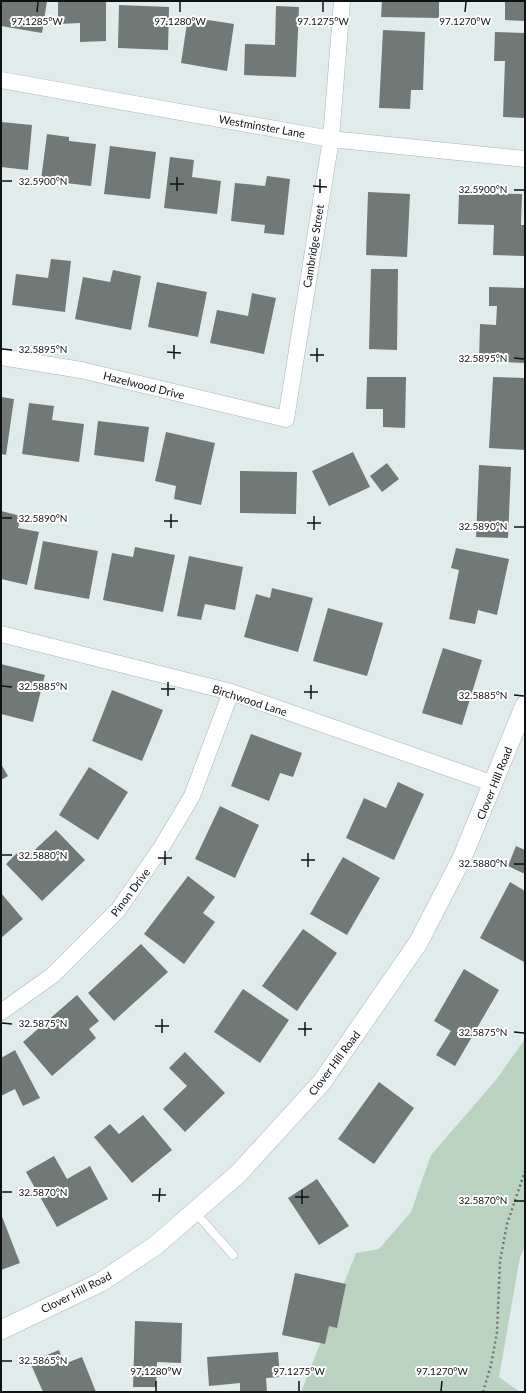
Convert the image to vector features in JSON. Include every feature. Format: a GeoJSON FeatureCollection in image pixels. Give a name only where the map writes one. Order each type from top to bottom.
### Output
{"type":"FeatureCollection","features":[{"type":"Feature","properties":{"kind":"street","name":"Cambridge Street"},"geometry":{"type":"LineString","coordinates":[[286,419],[330,139],[342,1]]}},
{"type":"Feature","properties":{"kind":"street","name":"Westminster Lane"},"geometry":{"type":"LineString","coordinates":[[1,80],[330,139],[525,159]]}},
{"type":"Feature","properties":{"kind":"street","name":"Hazelwood Drive"},"geometry":{"type":"LineString","coordinates":[[1,357],[81,370],[286,419]]}},
{"type":"Feature","properties":{"kind":"street","name":"Birchwood Lane"},"geometry":{"type":"LineString","coordinates":[[1,634],[231,692],[494,784]]}},
{"type":"Feature","properties":{"kind":"street","name":"Pinon Drive"},"geometry":{"type":"LineString","coordinates":[[1,1012],[53,976],[118,910],[162,848],[192,796],[231,692]]}},
{"type":"Feature","properties":{"kind":"street","name":"Clover Hill Road"},"geometry":{"type":"LineString","coordinates":[[1,1330],[101,1282],[154,1246],[238,1174],[322,1082],[418,943],[462,858],[494,784],[525,705]]}},
{"type":"Feature","properties":{"kind":"lane"},"geometry":{"type":"LineString","coordinates":[[194,1212],[233,1255]]}},
{"type":"Feature","properties":{"kind":"path"},"geometry":{"type":"LineString","coordinates":[[483,1392],[491,1365],[497,1332],[500,1261],[507,1224],[525,1171]]}},
{"type":"Feature","properties":{"kind":"green space"},"geometry":{"type":"Polygon","coordinates":[[[525,1039],[525,1247],[520,1257],[499,1377],[520,1392],[301,1392],[356,1253],[379,1249],[411,1212],[431,1155],[496,1080],[525,1039]]]}},
{"type":"Feature","properties":{"kind":"building"},"geometry":{"type":"Polygon","coordinates":[[[1,1],[47,1],[42,33],[1,26],[1,1]]]}},
{"type":"Feature","properties":{"kind":"building"},"geometry":{"type":"Polygon","coordinates":[[[58,1],[106,1],[106,41],[80,42],[80,23],[58,24],[58,1]]]}},
{"type":"Feature","properties":{"kind":"building"},"geometry":{"type":"Polygon","coordinates":[[[382,1],[439,1],[439,18],[381,17],[382,1]]]}},
{"type":"Feature","properties":{"kind":"building"},"geometry":{"type":"Polygon","coordinates":[[[505,1],[525,1],[525,21],[505,20],[505,1]]]}},
{"type":"Feature","properties":{"kind":"building"},"geometry":{"type":"Polygon","coordinates":[[[119,5],[169,7],[168,50],[118,48],[119,5]]]}},
{"type":"Feature","properties":{"kind":"building"},"geometry":{"type":"Polygon","coordinates":[[[276,6],[299,7],[296,77],[244,75],[245,44],[275,45],[276,6]]]}},
{"type":"Feature","properties":{"kind":"building"},"geometry":{"type":"Polygon","coordinates":[[[188,17],[234,24],[227,71],[181,63],[188,17]]]}},
{"type":"Feature","properties":{"kind":"building"},"geometry":{"type":"Polygon","coordinates":[[[383,30],[425,32],[423,90],[411,90],[410,109],[379,108],[383,30]]]}},
{"type":"Feature","properties":{"kind":"building"},"geometry":{"type":"Polygon","coordinates":[[[495,32],[525,33],[525,118],[503,117],[505,61],[494,61],[495,32]]]}},
{"type":"Feature","properties":{"kind":"building"},"geometry":{"type":"Polygon","coordinates":[[[1,122],[32,125],[28,170],[1,167],[1,122]]]}},
{"type":"Feature","properties":{"kind":"building"},"geometry":{"type":"Polygon","coordinates":[[[47,134],[69,137],[69,141],[96,144],[91,186],[41,180],[47,134]]]}},
{"type":"Feature","properties":{"kind":"building"},"geometry":{"type":"Polygon","coordinates":[[[110,146],[156,152],[150,199],[104,194],[110,146]]]}},
{"type":"Feature","properties":{"kind":"building"},"geometry":{"type":"Polygon","coordinates":[[[170,157],[194,160],[192,177],[221,181],[217,214],[164,208],[170,157]]]}},
{"type":"Feature","properties":{"kind":"building"},"geometry":{"type":"Polygon","coordinates":[[[267,176],[290,179],[284,235],[264,233],[265,225],[231,221],[235,183],[265,186],[267,176]]]}},
{"type":"Feature","properties":{"kind":"building"},"geometry":{"type":"Polygon","coordinates":[[[368,192],[410,194],[407,257],[366,255],[368,192]]]}},
{"type":"Feature","properties":{"kind":"building"},"geometry":{"type":"Polygon","coordinates":[[[459,193],[522,194],[521,225],[525,225],[525,256],[493,255],[494,225],[458,224],[459,193]]]}},
{"type":"Feature","properties":{"kind":"building"},"geometry":{"type":"Polygon","coordinates":[[[51,259],[71,261],[65,312],[12,305],[16,274],[48,278],[51,259]]]}},
{"type":"Feature","properties":{"kind":"building"},"geometry":{"type":"Polygon","coordinates":[[[371,269],[398,269],[397,350],[369,349],[371,269]]]}},
{"type":"Feature","properties":{"kind":"building"},"geometry":{"type":"Polygon","coordinates":[[[113,270],[141,276],[131,330],[75,319],[83,277],[110,282],[113,270]]]}},
{"type":"Feature","properties":{"kind":"building"},"geometry":{"type":"Polygon","coordinates":[[[157,282],[207,292],[198,337],[148,327],[157,282]]]}},
{"type":"Feature","properties":{"kind":"building"},"geometry":{"type":"Polygon","coordinates":[[[489,287],[525,288],[525,363],[479,361],[480,324],[496,325],[497,306],[489,306],[489,287]]]}},
{"type":"Feature","properties":{"kind":"building"},"geometry":{"type":"Polygon","coordinates":[[[252,293],[276,298],[264,354],[210,343],[217,310],[248,316],[252,293]]]}},
{"type":"Feature","properties":{"kind":"building"},"geometry":{"type":"Polygon","coordinates":[[[367,377],[406,377],[405,428],[383,427],[383,409],[366,409],[367,377]]]}},
{"type":"Feature","properties":{"kind":"building"},"geometry":{"type":"Polygon","coordinates":[[[493,377],[525,378],[525,450],[489,448],[493,377]]]}},
{"type":"Feature","properties":{"kind":"building"},"geometry":{"type":"Polygon","coordinates":[[[1,397],[14,399],[6,455],[1,454],[1,397]]]}},
{"type":"Feature","properties":{"kind":"building"},"geometry":{"type":"Polygon","coordinates":[[[29,403],[54,406],[52,420],[84,424],[79,462],[22,454],[29,403]]]}},
{"type":"Feature","properties":{"kind":"building"},"geometry":{"type":"Polygon","coordinates":[[[98,421],[149,427],[144,462],[94,455],[98,421]]]}},
{"type":"Feature","properties":{"kind":"building"},"geometry":{"type":"Polygon","coordinates":[[[166,432],[215,443],[201,505],[174,499],[176,486],[155,481],[166,432]]]}},
{"type":"Feature","properties":{"kind":"building"},"geometry":{"type":"Polygon","coordinates":[[[353,452],[370,487],[329,506],[312,471],[353,452]]]}},
{"type":"Feature","properties":{"kind":"building"},"geometry":{"type":"Polygon","coordinates":[[[387,463],[399,479],[382,492],[370,476],[387,463]]]}},
{"type":"Feature","properties":{"kind":"building"},"geometry":{"type":"Polygon","coordinates":[[[479,465],[511,467],[508,538],[476,537],[479,465]]]}},
{"type":"Feature","properties":{"kind":"building"},"geometry":{"type":"Polygon","coordinates":[[[240,471],[297,472],[296,514],[240,513],[240,471]]]}},
{"type":"Feature","properties":{"kind":"building"},"geometry":{"type":"Polygon","coordinates":[[[1,511],[21,516],[18,528],[39,532],[27,585],[1,579],[1,511]]]}},
{"type":"Feature","properties":{"kind":"building"},"geometry":{"type":"Polygon","coordinates":[[[43,541],[98,551],[89,599],[34,589],[43,541]]]}},
{"type":"Feature","properties":{"kind":"building"},"geometry":{"type":"Polygon","coordinates":[[[135,547],[175,555],[163,612],[103,600],[112,553],[133,557],[135,547]]]}},
{"type":"Feature","properties":{"kind":"building"},"geometry":{"type":"Polygon","coordinates":[[[456,548],[509,559],[497,615],[478,610],[475,624],[449,619],[459,570],[451,568],[456,548]]]}},
{"type":"Feature","properties":{"kind":"building"},"geometry":{"type":"Polygon","coordinates":[[[189,556],[243,567],[235,610],[205,604],[201,620],[177,616],[189,556]]]}},
{"type":"Feature","properties":{"kind":"building"},"geometry":{"type":"Polygon","coordinates":[[[272,588],[313,598],[298,652],[244,637],[256,594],[270,598],[272,588]]]}},
{"type":"Feature","properties":{"kind":"building"},"geometry":{"type":"Polygon","coordinates":[[[328,608],[383,623],[367,676],[313,661],[328,608]]]}},
{"type":"Feature","properties":{"kind":"building"},"geometry":{"type":"Polygon","coordinates":[[[443,648],[482,660],[462,725],[422,713],[443,648]]]}},
{"type":"Feature","properties":{"kind":"building"},"geometry":{"type":"Polygon","coordinates":[[[1,664],[45,675],[33,722],[1,714],[1,664]]]}},
{"type":"Feature","properties":{"kind":"building"},"geometry":{"type":"Polygon","coordinates":[[[112,690],[163,710],[142,761],[92,741],[112,690]]]}},
{"type":"Feature","properties":{"kind":"building"},"geometry":{"type":"Polygon","coordinates":[[[251,734],[302,753],[293,777],[280,773],[269,801],[231,786],[251,734]]]}},
{"type":"Feature","properties":{"kind":"building"},"geometry":{"type":"Polygon","coordinates":[[[1,764],[8,776],[1,780],[1,764]]]}},
{"type":"Feature","properties":{"kind":"building"},"geometry":{"type":"Polygon","coordinates":[[[89,767],[128,792],[98,840],[59,815],[89,767]]]}},
{"type":"Feature","properties":{"kind":"building"},"geometry":{"type":"Polygon","coordinates":[[[398,782],[424,794],[394,860],[346,838],[364,798],[386,808],[398,782]]]}},
{"type":"Feature","properties":{"kind":"building"},"geometry":{"type":"Polygon","coordinates":[[[220,806],[259,825],[235,878],[195,859],[220,806]]]}},
{"type":"Feature","properties":{"kind":"building"},"geometry":{"type":"Polygon","coordinates":[[[56,830],[85,860],[42,901],[6,864],[18,852],[25,859],[56,830]]]}},
{"type":"Feature","properties":{"kind":"building"},"geometry":{"type":"Polygon","coordinates":[[[516,846],[525,850],[525,874],[508,866],[516,846]]]}},
{"type":"Feature","properties":{"kind":"building"},"geometry":{"type":"Polygon","coordinates":[[[343,857],[380,878],[347,935],[310,914],[343,857]]]}},
{"type":"Feature","properties":{"kind":"building"},"geometry":{"type":"Polygon","coordinates":[[[188,876],[215,897],[203,913],[215,922],[184,964],[144,934],[188,876]]]}},
{"type":"Feature","properties":{"kind":"building"},"geometry":{"type":"Polygon","coordinates":[[[510,882],[525,891],[524,962],[480,938],[510,882]]]}},
{"type":"Feature","properties":{"kind":"building"},"geometry":{"type":"Polygon","coordinates":[[[1,893],[23,919],[1,938],[1,893]]]}},
{"type":"Feature","properties":{"kind":"building"},"geometry":{"type":"Polygon","coordinates":[[[303,929],[337,953],[297,1011],[262,986],[303,929]]]}},
{"type":"Feature","properties":{"kind":"building"},"geometry":{"type":"Polygon","coordinates":[[[141,944],[168,972],[114,1021],[88,993],[141,944]]]}},
{"type":"Feature","properties":{"kind":"building"},"geometry":{"type":"Polygon","coordinates":[[[464,969],[499,990],[455,1066],[436,1055],[451,1031],[434,1021],[464,969]]]}},
{"type":"Feature","properties":{"kind":"building"},"geometry":{"type":"Polygon","coordinates":[[[243,989],[289,1020],[260,1063],[214,1032],[243,989]]]}},
{"type":"Feature","properties":{"kind":"building"},"geometry":{"type":"Polygon","coordinates":[[[77,995],[99,1021],[89,1029],[96,1038],[52,1076],[23,1042],[77,995]]]}},
{"type":"Feature","properties":{"kind":"building"},"geometry":{"type":"Polygon","coordinates":[[[15,1050],[40,1098],[23,1106],[15,1089],[1,1096],[1,1058],[15,1050]]]}},
{"type":"Feature","properties":{"kind":"building"},"geometry":{"type":"Polygon","coordinates":[[[185,1052],[225,1093],[185,1132],[163,1109],[187,1086],[169,1068],[185,1052]]]}},
{"type":"Feature","properties":{"kind":"building"},"geometry":{"type":"Polygon","coordinates":[[[379,1082],[414,1108],[374,1164],[338,1139],[379,1082]]]}},
{"type":"Feature","properties":{"kind":"building"},"geometry":{"type":"Polygon","coordinates":[[[143,1115],[172,1150],[132,1183],[94,1137],[110,1124],[119,1134],[143,1115]]]}},
{"type":"Feature","properties":{"kind":"building"},"geometry":{"type":"Polygon","coordinates":[[[54,1156],[67,1179],[90,1166],[108,1199],[57,1227],[26,1172],[54,1156]]]}},
{"type":"Feature","properties":{"kind":"building"},"geometry":{"type":"Polygon","coordinates":[[[317,1179],[349,1226],[319,1245],[288,1198],[317,1179]]]}},
{"type":"Feature","properties":{"kind":"building"},"geometry":{"type":"Polygon","coordinates":[[[1,1214],[20,1263],[1,1270],[1,1214]]]}},
{"type":"Feature","properties":{"kind":"building"},"geometry":{"type":"Polygon","coordinates":[[[295,1273],[346,1284],[337,1328],[329,1326],[325,1344],[282,1335],[295,1273]]]}},
{"type":"Feature","properties":{"kind":"building"},"geometry":{"type":"Polygon","coordinates":[[[135,1321],[182,1323],[181,1363],[157,1362],[156,1387],[133,1387],[135,1321]]]}},
{"type":"Feature","properties":{"kind":"building"},"geometry":{"type":"Polygon","coordinates":[[[59,1350],[64,1364],[82,1357],[96,1392],[43,1392],[30,1362],[59,1350]]]}},
{"type":"Feature","properties":{"kind":"building"},"geometry":{"type":"Polygon","coordinates":[[[278,1352],[280,1377],[266,1378],[267,1392],[240,1392],[240,1383],[209,1386],[207,1357],[278,1352]]]}}]}
